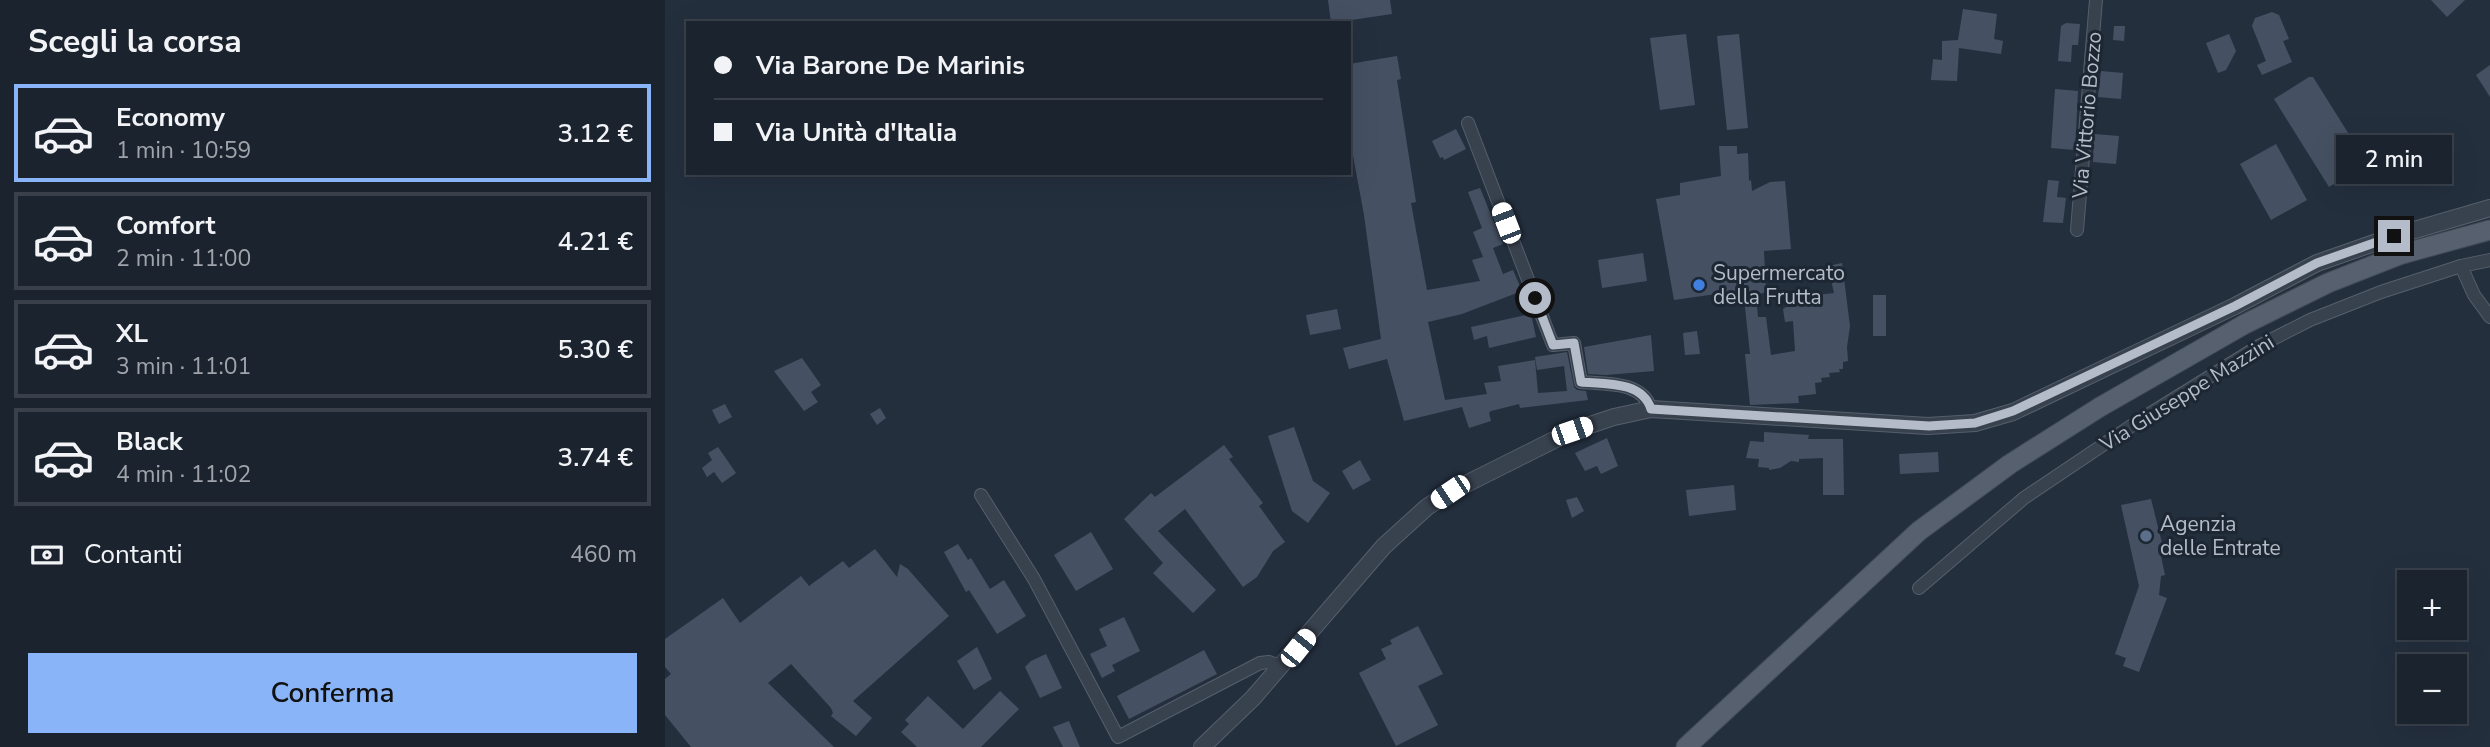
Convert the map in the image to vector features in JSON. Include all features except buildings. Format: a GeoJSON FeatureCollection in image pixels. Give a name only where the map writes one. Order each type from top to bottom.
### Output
{"type":"FeatureCollection","features":[{"type":"Feature","properties":{"kind":"main road"},"geometry":{"type":"LineString","coordinates":[[1686,747],[1919,531],[2010,464],[2100,407],[2245,324],[2329,283],[2402,254],[2490,230]]}},
{"type":"Feature","properties":{"kind":"street","name":"Via Vittorio Bozzo"},"geometry":{"type":"LineString","coordinates":[[2077,230],[2096,0]]}},
{"type":"Feature","properties":{"kind":"street"},"geometry":{"type":"LineString","coordinates":[[1468,123],[1553,345],[1574,343],[1581,382],[1628,386],[1648,400],[1651,409]]}},
{"type":"Feature","properties":{"kind":"street"},"geometry":{"type":"LineString","coordinates":[[1202,747],[1253,698],[1384,546],[1427,507],[1450,492],[1572,431],[1614,417],[1651,409],[1929,426],[1975,423],[2035,402],[2235,306],[2317,263],[2394,236],[2490,208]]}},
{"type":"Feature","properties":{"kind":"street","name":"Via Giuseppe Mazzini"},"geometry":{"type":"LineString","coordinates":[[1919,588],[2024,498],[2251,350],[2322,315],[2381,292],[2461,266],[2490,260]]}},
{"type":"Feature","properties":{"kind":"street"},"geometry":{"type":"LineString","coordinates":[[2461,266],[2474,295],[2490,317]]}},
{"type":"Feature","properties":{"kind":"street"},"geometry":{"type":"LineString","coordinates":[[981,495],[1034,579],[1118,737],[1260,663],[1269,662],[1280,666]]}},
{"type":"Feature","properties":{"kind":"place","name":"Supermercato della Frutta"},"geometry":{"type":"Point","coordinates":[1699,285]}},
{"type":"Feature","properties":{"kind":"place","name":"Agenzia delle Entrate"},"geometry":{"type":"Point","coordinates":[2146,536]}},
{"type":"Feature","properties":{"kind":"route"},"geometry":{"type":"LineString","coordinates":[[1535,298],[1553,345],[1574,343],[1581,382],[1628,386],[1648,400],[1651,409],[1960,426],[1994,418],[2035,402],[2235,306],[2317,263],[2394,236]]}}]}
